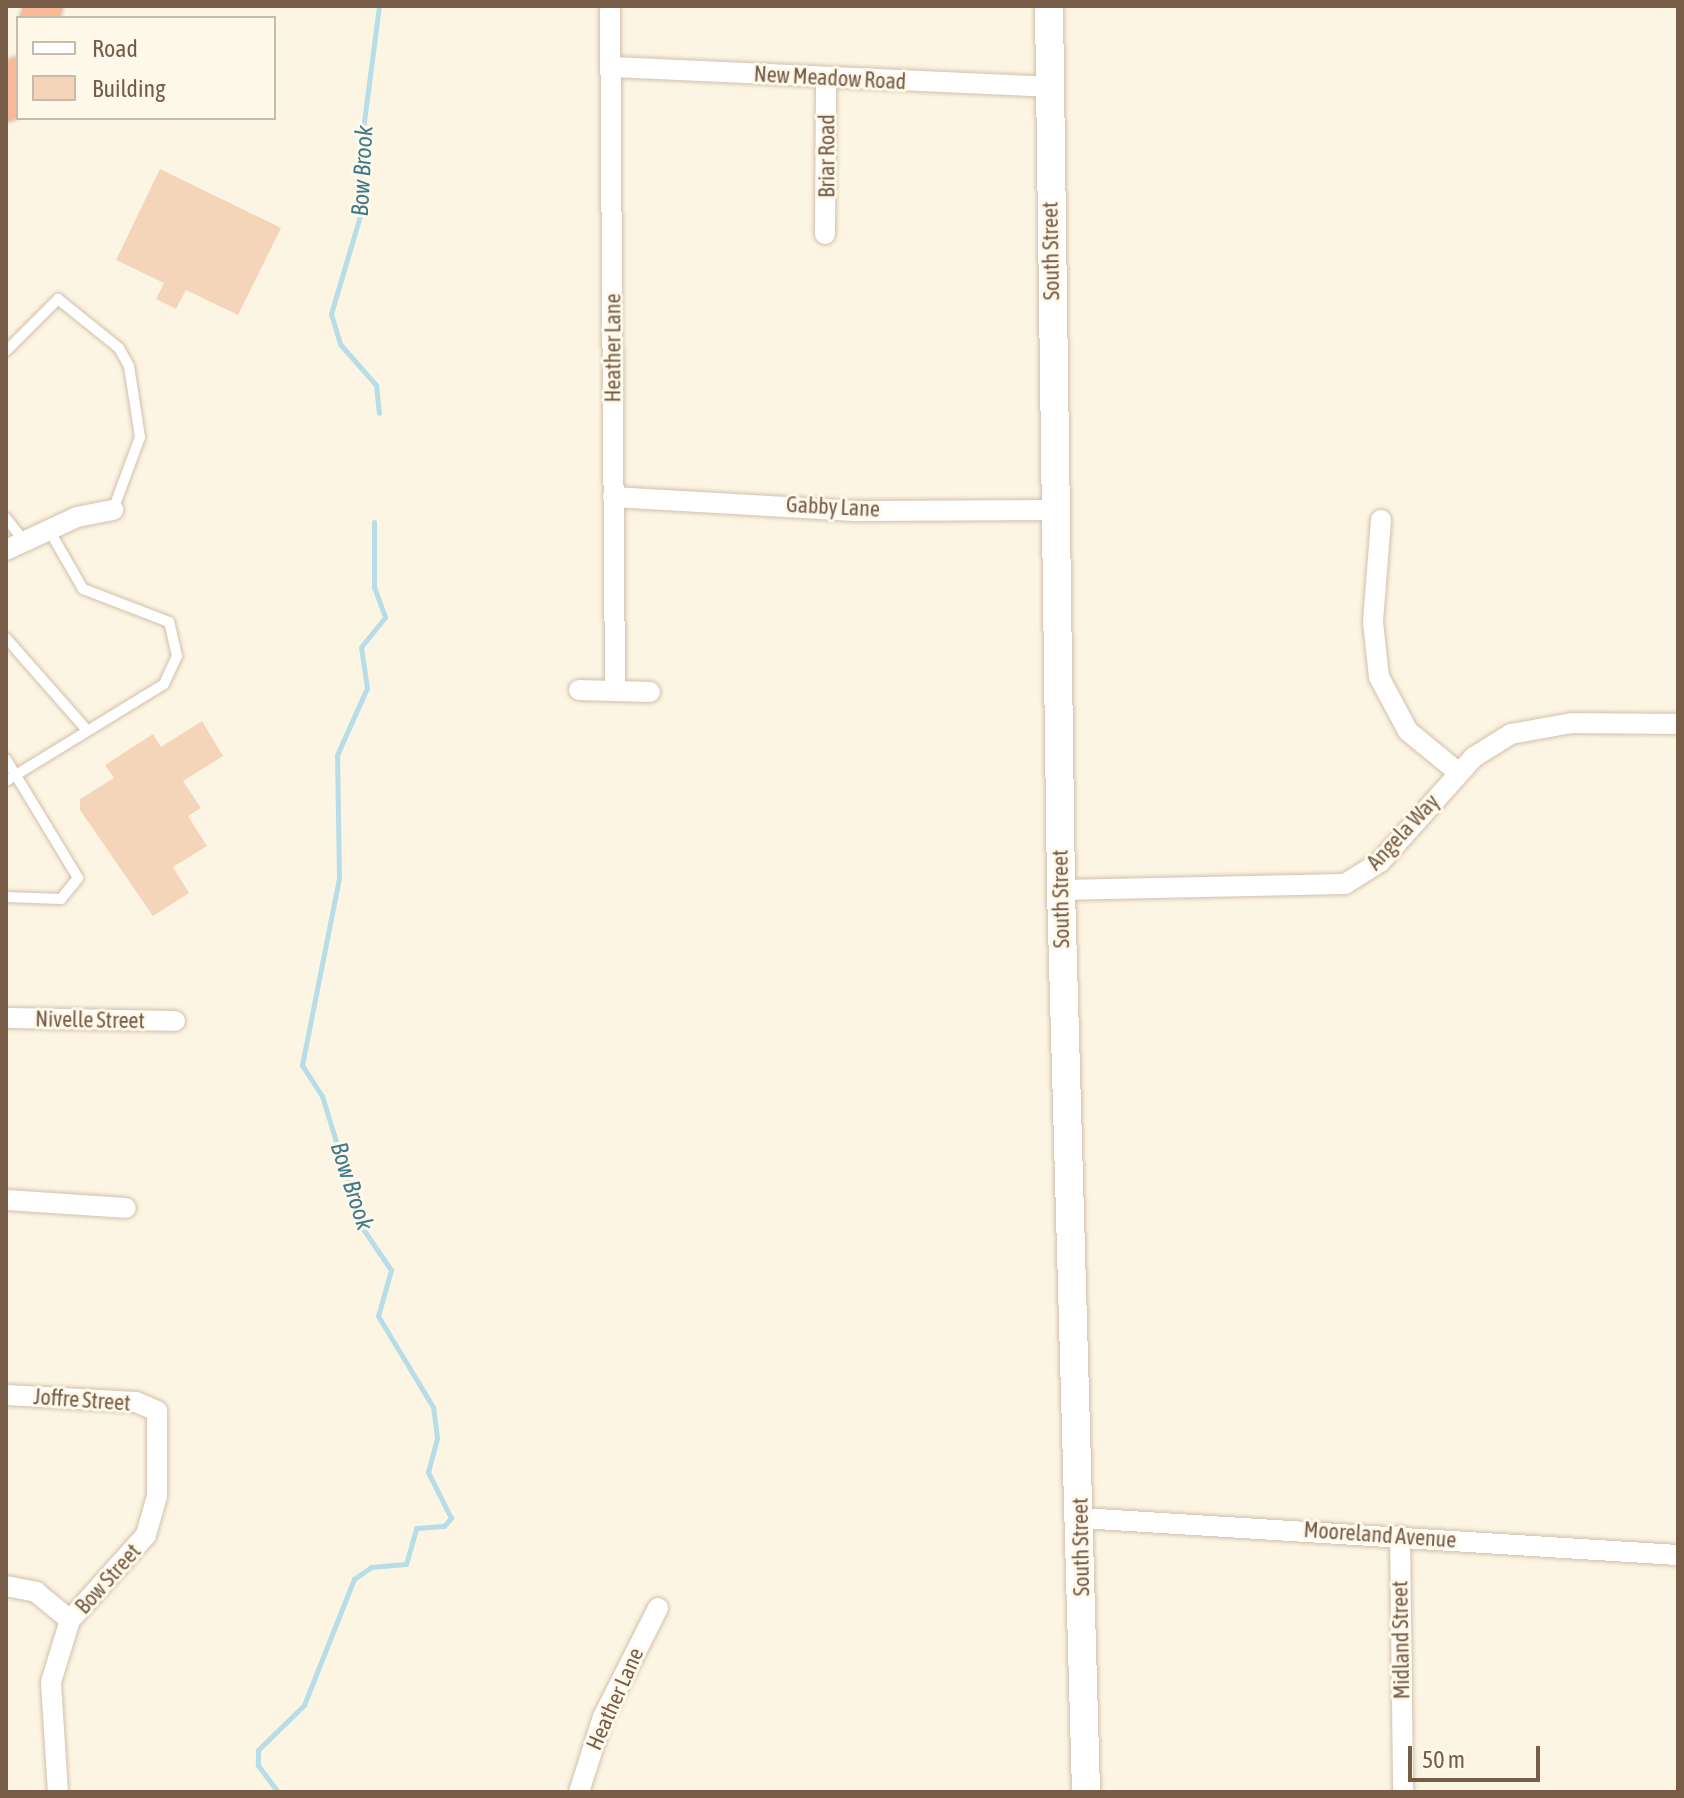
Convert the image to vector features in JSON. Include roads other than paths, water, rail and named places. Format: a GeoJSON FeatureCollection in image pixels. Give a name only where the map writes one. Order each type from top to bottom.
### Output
{"type":"FeatureCollection","features":[{"type":"Feature","properties":{"kind":"highway"},"geometry":{"type":"LineString","coordinates":[[6,103],[16,80]]}},
{"type":"Feature","properties":{"kind":"main road","name":"South Street"},"geometry":{"type":"LineString","coordinates":[[1049,6],[1061,890],[1081,1518],[1086,1792]]}},
{"type":"Feature","properties":{"kind":"street","name":"Heather Lane"},"geometry":{"type":"LineString","coordinates":[[610,6],[615,691]]}},
{"type":"Feature","properties":{"kind":"street","name":"New Meadow Road"},"geometry":{"type":"LineString","coordinates":[[612,67],[1049,87]]}},
{"type":"Feature","properties":{"kind":"street","name":"Briar Road"},"geometry":{"type":"LineString","coordinates":[[825,234],[826,78]]}},
{"type":"Feature","properties":{"kind":"street","name":"Gabby Lane"},"geometry":{"type":"LineString","coordinates":[[613,497],[855,511],[1054,510]]}},
{"type":"Feature","properties":{"kind":"street"},"geometry":{"type":"LineString","coordinates":[[15,546],[49,530],[113,510]]}},
{"type":"Feature","properties":{"kind":"street"},"geometry":{"type":"LineString","coordinates":[[1381,520],[1373,622],[1379,677],[1408,731],[1458,772]]}},
{"type":"Feature","properties":{"kind":"street"},"geometry":{"type":"LineString","coordinates":[[579,690],[650,692]]}},
{"type":"Feature","properties":{"kind":"street","name":"Angela Way"},"geometry":{"type":"LineString","coordinates":[[1061,890],[1345,884],[1380,862],[1458,772],[1493,744],[1531,728],[1678,724]]}},
{"type":"Feature","properties":{"kind":"street","name":"Nivelle Street"},"geometry":{"type":"LineString","coordinates":[[6,1018],[175,1021]]}},
{"type":"Feature","properties":{"kind":"street"},"geometry":{"type":"LineString","coordinates":[[6,1200],[126,1208]]}},
{"type":"Feature","properties":{"kind":"street","name":"Joffre Street"},"geometry":{"type":"LineString","coordinates":[[6,1395],[136,1402],[157,1411]]}},
{"type":"Feature","properties":{"kind":"street","name":"Bow Street"},"geometry":{"type":"LineString","coordinates":[[58,1792],[51,1682],[70,1620],[146,1535],[157,1496],[157,1411]]}},
{"type":"Feature","properties":{"kind":"street","name":"Mooreland Avenue"},"geometry":{"type":"LineString","coordinates":[[1081,1518],[1678,1555]]}},
{"type":"Feature","properties":{"kind":"street","name":"Midland Street"},"geometry":{"type":"LineString","coordinates":[[1400,1536],[1403,1792]]}},
{"type":"Feature","properties":{"kind":"street"},"geometry":{"type":"LineString","coordinates":[[6,1586],[36,1592],[70,1620]]}},
{"type":"Feature","properties":{"kind":"street","name":"Heather Lane"},"geometry":{"type":"LineString","coordinates":[[579,1792],[603,1717],[658,1608]]}},
{"type":"Feature","properties":{"kind":"lane"},"geometry":{"type":"LineString","coordinates":[[6,351],[58,299],[119,348],[129,366],[140,437],[113,510]]}},
{"type":"Feature","properties":{"kind":"lane"},"geometry":{"type":"LineString","coordinates":[[6,518],[15,546]]}},
{"type":"Feature","properties":{"kind":"lane"},"geometry":{"type":"LineString","coordinates":[[11,778],[86,729],[164,684],[177,656],[169,622],[83,589],[49,530]]}},
{"type":"Feature","properties":{"kind":"lane"},"geometry":{"type":"LineString","coordinates":[[6,638],[86,729]]}},
{"type":"Feature","properties":{"kind":"lane"},"geometry":{"type":"LineString","coordinates":[[6,759],[11,778],[78,878],[61,899],[6,897]]}},
{"type":"Feature","properties":{"kind":"waterway","name":"Bow Brook"},"geometry":{"type":"LineString","coordinates":[[379,6],[358,168],[365,199],[331,314],[340,344],[376,385],[379,413]]}},
{"type":"Feature","properties":{"kind":"waterway","name":"Bow Brook"},"geometry":{"type":"LineString","coordinates":[[278,1792],[258,1765],[258,1750],[304,1705],[354,1579],[371,1567],[406,1564],[416,1528],[444,1526],[451,1518],[428,1472],[437,1438],[433,1407],[378,1316],[391,1270],[363,1229],[322,1096],[302,1065],[339,878],[337,755],[367,688],[361,647],[385,617],[374,587],[374,522]]}}]}
